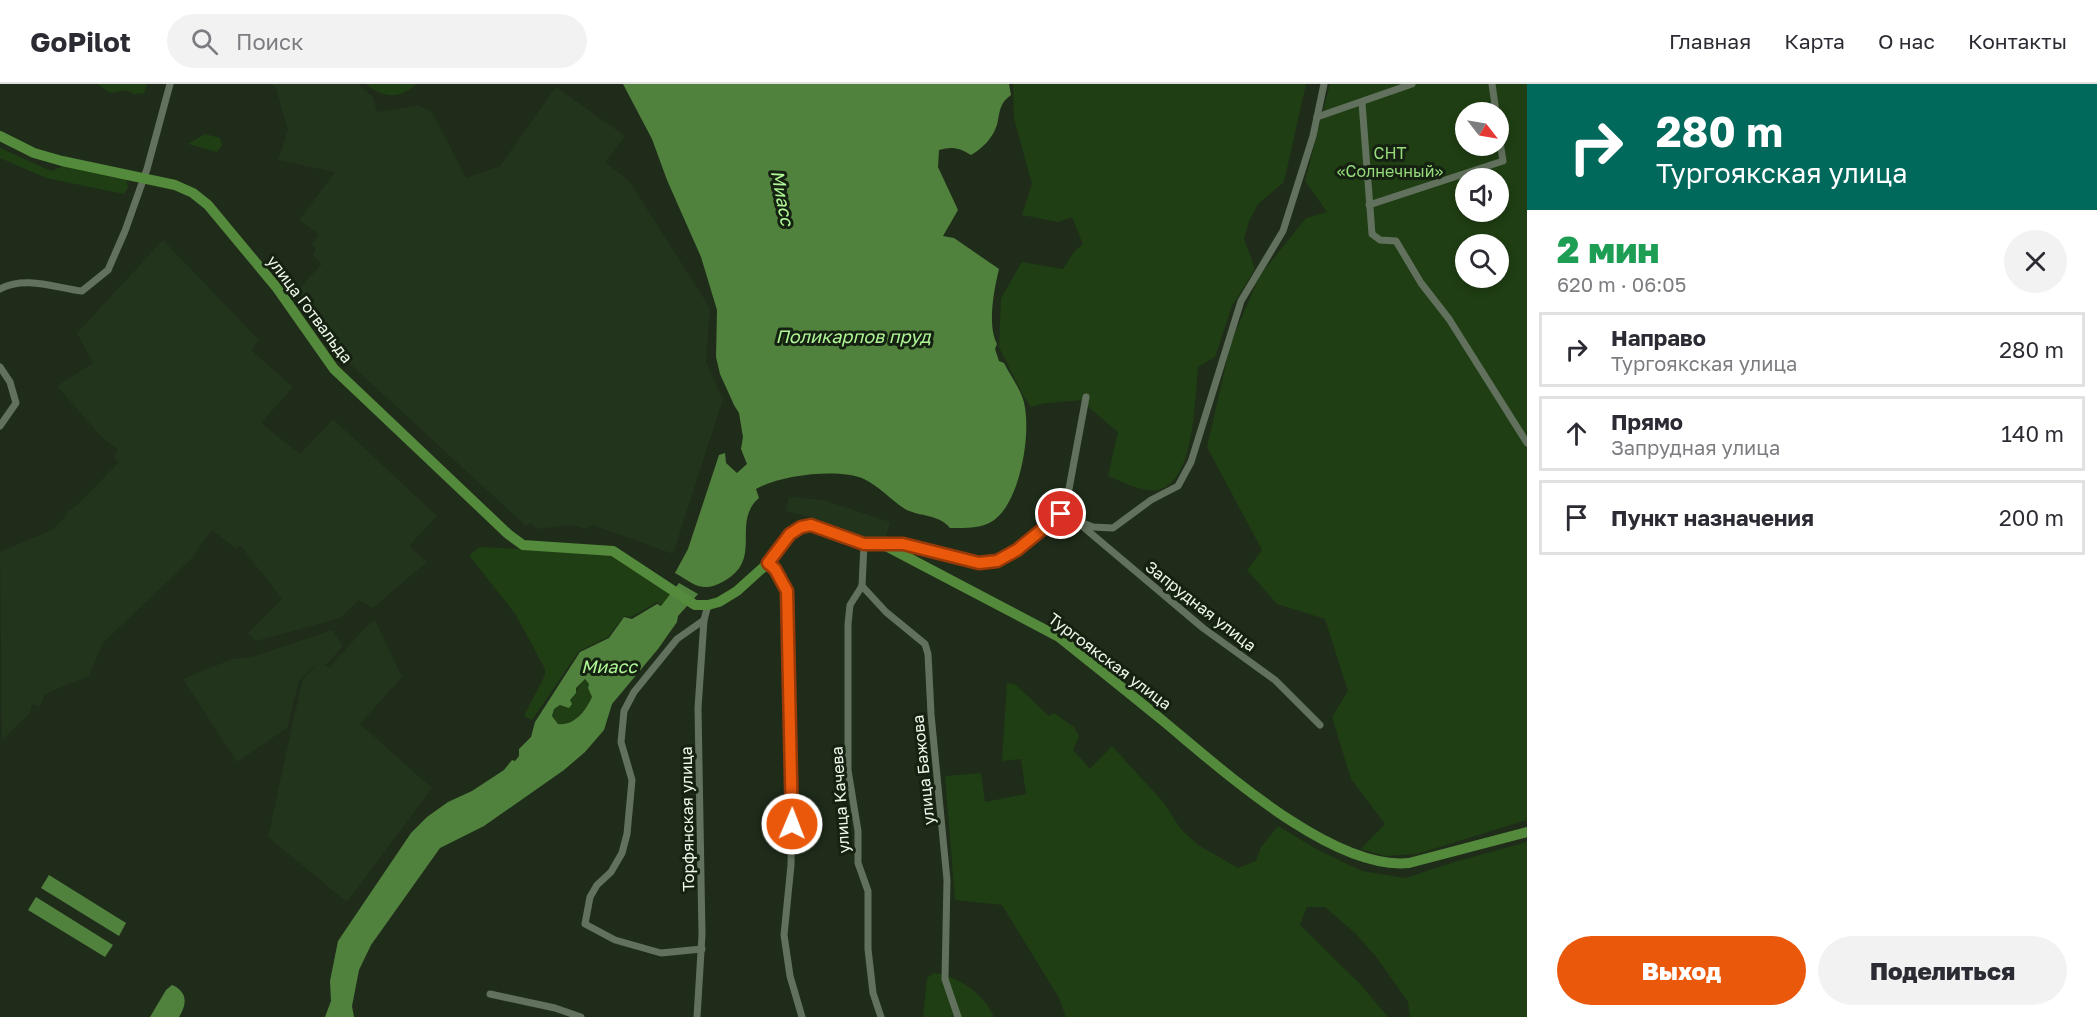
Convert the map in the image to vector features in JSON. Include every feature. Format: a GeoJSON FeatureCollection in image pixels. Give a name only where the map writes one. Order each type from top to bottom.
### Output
{"type":"FeatureCollection","features":[{"type":"Feature","properties":{"kind":"main road","name":"улица Готвальда"},"geometry":{"type":"LineString","coordinates":[[0,136],[43,156],[175,185],[193,193],[208,205],[277,288],[334,369],[507,534],[523,545],[613,551],[695,605]]}},
{"type":"Feature","properties":{"kind":"main road","name":"Тургоякская улица"},"geometry":{"type":"LineString","coordinates":[[695,605],[719,602],[737,591],[768,563],[790,534],[801,527],[811,525],[824,528],[864,544],[884,545],[1059,637],[1233,778],[1286,817],[1350,852],[1395,865],[1527,832]]}},
{"type":"Feature","properties":{"kind":"street"},"geometry":{"type":"LineString","coordinates":[[1,287],[27,281],[60,289],[82,291],[108,270],[144,178],[170,84]]}},
{"type":"Feature","properties":{"kind":"street"},"geometry":{"type":"LineString","coordinates":[[1075,520],[1093,527],[1113,528],[1151,501],[1178,486],[1191,462],[1240,301],[1283,231],[1300,181],[1324,84]]}},
{"type":"Feature","properties":{"kind":"street"},"geometry":{"type":"LineString","coordinates":[[1317,117],[1412,84]]}},
{"type":"Feature","properties":{"kind":"street"},"geometry":{"type":"LineString","coordinates":[[1492,84],[1495,102]]}},
{"type":"Feature","properties":{"kind":"street"},"geometry":{"type":"LineString","coordinates":[[1362,103],[1372,234],[1380,240],[1396,241],[1421,283],[1449,319],[1527,443]]}},
{"type":"Feature","properties":{"kind":"street"},"geometry":{"type":"LineString","coordinates":[[1369,205],[1503,161],[1502,156]]}},
{"type":"Feature","properties":{"kind":"street"},"geometry":{"type":"LineString","coordinates":[[0,367],[10,382],[16,403],[0,426]]}},
{"type":"Feature","properties":{"kind":"street"},"geometry":{"type":"LineString","coordinates":[[884,545],[903,544],[979,563],[997,561],[1017,550],[1061,514],[1066,504],[1086,397]]}},
{"type":"Feature","properties":{"kind":"street","name":"Запрудная улица"},"geometry":{"type":"LineString","coordinates":[[1061,514],[1075,520],[1203,628],[1275,680],[1320,725]]}},
{"type":"Feature","properties":{"kind":"street","name":"улица Качева"},"geometry":{"type":"LineString","coordinates":[[864,544],[862,585],[850,605],[848,624],[848,770],[858,831],[858,863],[868,891],[868,949],[873,993],[881,1017]]}},
{"type":"Feature","properties":{"kind":"street"},"geometry":{"type":"LineString","coordinates":[[768,563],[775,569],[787,591],[792,782],[791,865],[784,935],[790,976],[802,1017]]}},
{"type":"Feature","properties":{"kind":"street","name":"улица Бажова"},"geometry":{"type":"LineString","coordinates":[[862,585],[886,612],[925,644],[928,654],[931,714],[947,880],[945,979],[958,1017]]}},
{"type":"Feature","properties":{"kind":"street","name":"Торфянская улица"},"geometry":{"type":"LineString","coordinates":[[697,1017],[702,949],[698,708],[704,620],[708,605]]}},
{"type":"Feature","properties":{"kind":"street"},"geometry":{"type":"LineString","coordinates":[[702,949],[661,953],[615,940],[585,924],[590,897],[597,885],[611,872],[622,853],[627,834],[632,780],[621,742],[624,711],[634,692],[677,639],[704,620]]}},
{"type":"Feature","properties":{"kind":"street"},"geometry":{"type":"LineString","coordinates":[[490,994],[555,1008],[581,1017]]}},
{"type":"Feature","properties":{"kind":"shaded area"},"geometry":{"type":"Polygon","coordinates":[[[271,84],[358,84],[373,97],[377,112],[418,105],[432,112],[466,178],[500,166],[556,87],[625,136],[605,162],[629,181],[710,308],[706,362],[723,399],[673,554],[593,525],[586,529],[570,525],[537,529],[530,523],[526,526],[334,349],[295,293],[322,264],[313,255],[316,248],[312,245],[319,234],[299,220],[335,172],[278,160],[288,130],[276,88],[271,84]]]}},
{"type":"Feature","properties":{"kind":"shaded area"},"geometry":{"type":"Polygon","coordinates":[[[163,240],[259,340],[251,350],[293,387],[261,423],[300,454],[333,419],[437,516],[409,546],[427,562],[373,608],[359,600],[340,618],[256,641],[248,633],[282,599],[240,545],[236,549],[212,530],[191,559],[103,643],[89,676],[45,694],[40,706],[32,704],[30,713],[2,740],[0,552],[52,530],[67,515],[68,511],[77,505],[119,462],[114,457],[118,450],[100,435],[57,386],[93,363],[77,333],[163,240]]]}},
{"type":"Feature","properties":{"kind":"shaded area"},"geometry":{"type":"Polygon","coordinates":[[[789,497],[823,500],[890,522],[886,538],[865,541],[848,536],[821,520],[786,511],[789,497]]]}},
{"type":"Feature","properties":{"kind":"shaded area"},"geometry":{"type":"Polygon","coordinates":[[[375,620],[402,677],[360,724],[432,788],[347,902],[268,837],[302,681],[320,661],[299,681],[287,728],[237,762],[183,679],[232,659],[252,657],[332,630],[343,646],[327,664],[323,663],[329,668],[375,620]]]}},
{"type":"Feature","properties":{"kind":"green space"},"geometry":{"type":"Polygon","coordinates":[[[98,84],[147,84],[144,93],[134,94],[126,90],[110,93],[98,84]]]}},
{"type":"Feature","properties":{"kind":"green space"},"geometry":{"type":"Polygon","coordinates":[[[366,84],[416,84],[403,93],[391,95],[372,89],[366,84]]]}},
{"type":"Feature","properties":{"kind":"green space"},"geometry":{"type":"Polygon","coordinates":[[[1013,84],[1306,84],[1284,182],[1258,204],[1249,221],[1244,239],[1255,269],[1232,306],[1215,357],[1198,367],[1191,438],[1179,473],[1170,484],[1157,490],[1138,488],[1108,476],[1118,432],[1080,400],[1031,407],[999,347],[1001,298],[1022,262],[1063,269],[1074,252],[1083,244],[1072,217],[1058,222],[1022,215],[1032,184],[1014,119],[1013,84]]]}},
{"type":"Feature","properties":{"kind":"green space","name":"СНТ «Солнечный»"},"geometry":{"type":"Polygon","coordinates":[[[1330,84],[1527,84],[1527,820],[1417,854],[1385,856],[1361,849],[1385,824],[1351,779],[1332,717],[1348,691],[1325,619],[1277,604],[1247,570],[1262,550],[1207,447],[1231,342],[1260,275],[1306,218],[1327,212],[1305,181],[1330,84]]]}},
{"type":"Feature","properties":{"kind":"green space"},"geometry":{"type":"Polygon","coordinates":[[[205,134],[220,138],[222,145],[217,152],[188,144],[205,134]]]}},
{"type":"Feature","properties":{"kind":"green space"},"geometry":{"type":"Polygon","coordinates":[[[0,148],[51,171],[64,166],[126,179],[128,187],[124,194],[46,178],[0,158],[0,148]]]}},
{"type":"Feature","properties":{"kind":"green space"},"geometry":{"type":"Polygon","coordinates":[[[480,547],[611,554],[672,595],[661,605],[657,602],[631,617],[624,616],[608,637],[579,651],[532,720],[524,716],[545,675],[545,669],[516,615],[469,555],[480,547]]]}},
{"type":"Feature","properties":{"kind":"green space"},"geometry":{"type":"Polygon","coordinates":[[[584,679],[589,684],[588,688],[592,697],[590,702],[575,720],[558,724],[552,716],[554,709],[570,700],[584,679]]]}},
{"type":"Feature","properties":{"kind":"green space"},"geometry":{"type":"Polygon","coordinates":[[[1007,683],[1015,684],[1049,716],[1054,713],[1074,727],[1079,736],[1073,750],[1090,769],[1112,746],[1164,803],[1180,828],[1198,845],[1238,868],[1256,861],[1261,847],[1278,826],[1318,850],[1362,871],[1405,878],[1527,842],[1527,1017],[1410,1017],[1408,1002],[1377,958],[1355,933],[1325,907],[1307,907],[1300,925],[1360,984],[1388,1017],[1066,1017],[1059,998],[1002,905],[955,900],[945,776],[981,773],[985,802],[1026,794],[1021,759],[1002,761],[1007,683]]]}},
{"type":"Feature","properties":{"kind":"green space"},"geometry":{"type":"Polygon","coordinates":[[[934,973],[952,978],[969,987],[984,1001],[994,1017],[923,1017],[927,978],[934,973]]]}},
{"type":"Feature","properties":{"kind":"water","name":"Поликарпов пруд"},"geometry":{"type":"Polygon","coordinates":[[[623,84],[1009,84],[1011,95],[1002,106],[997,125],[989,140],[971,155],[956,148],[939,150],[938,167],[958,210],[943,236],[954,238],[999,269],[992,307],[992,327],[997,344],[995,349],[999,361],[1004,363],[1019,390],[1026,413],[1025,447],[1017,484],[1010,500],[991,522],[971,528],[950,528],[940,520],[905,509],[864,479],[840,474],[794,477],[756,489],[759,498],[747,518],[743,561],[737,571],[726,580],[705,587],[694,584],[675,573],[688,549],[719,455],[725,453],[726,463],[737,473],[747,464],[741,449],[743,437],[739,413],[720,374],[716,357],[717,310],[701,257],[667,180],[652,139],[623,84]]]}},
{"type":"Feature","properties":{"kind":"water","name":"Миасс"},"geometry":{"type":"Polygon","coordinates":[[[679,583],[698,594],[678,616],[677,622],[658,649],[612,704],[604,730],[585,752],[564,770],[484,826],[440,848],[371,945],[359,970],[352,1006],[354,1017],[325,1017],[331,1001],[330,981],[338,941],[411,833],[427,817],[448,802],[472,791],[504,770],[512,760],[515,761],[519,756],[519,749],[531,737],[535,722],[580,652],[609,638],[624,617],[632,619],[657,604],[661,606],[679,583]],[[585,679],[576,688],[569,708],[560,705],[554,709],[552,716],[558,724],[575,720],[587,707],[592,697],[588,688],[589,684],[585,679]]]}},
{"type":"Feature","properties":{"kind":"water"},"geometry":{"type":"Polygon","coordinates":[[[49,875],[126,923],[119,936],[41,888],[49,875]]]}},
{"type":"Feature","properties":{"kind":"water"},"geometry":{"type":"Polygon","coordinates":[[[36,897],[113,945],[105,957],[28,910],[36,897]]]}},
{"type":"Feature","properties":{"kind":"water"},"geometry":{"type":"Polygon","coordinates":[[[172,985],[181,991],[185,999],[184,1008],[179,1017],[150,1017],[166,990],[172,985]]]}},
{"type":"Feature","properties":{"kind":"route"},"geometry":{"type":"LineString","coordinates":[[792,824],[787,591],[775,569],[768,563],[790,534],[801,527],[811,525],[864,544],[903,544],[979,563],[997,561],[1017,550],[1061,514]]}}]}
